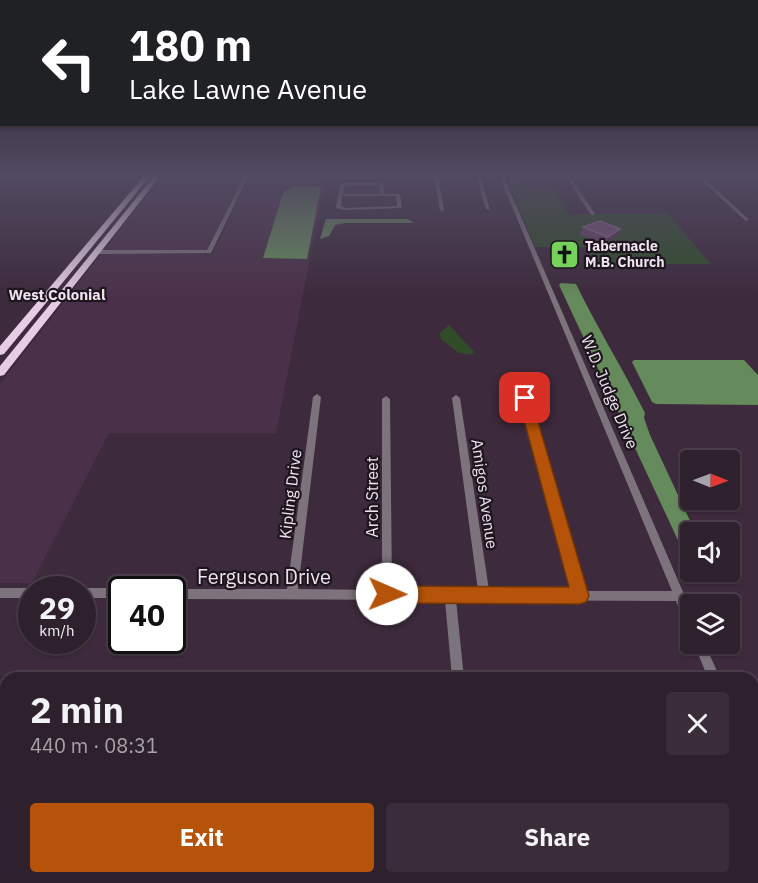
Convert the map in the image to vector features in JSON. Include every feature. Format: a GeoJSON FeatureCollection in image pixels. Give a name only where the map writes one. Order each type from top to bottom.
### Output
{"type":"FeatureCollection","features":[{"type":"Feature","properties":{"kind":"highway"},"geometry":{"type":"LineString","coordinates":[[2,350],[113,216]]}},
{"type":"Feature","properties":{"kind":"highway"},"geometry":{"type":"LineString","coordinates":[[0,373],[125,216]]}},
{"type":"Feature","properties":{"kind":"highway"},"geometry":{"type":"LineString","coordinates":[[99,249],[99,244],[111,228],[104,227]]}},
{"type":"Feature","properties":{"kind":"highway"},"geometry":{"type":"LineString","coordinates":[[54,306],[47,303],[63,282],[60,280]]}},
{"type":"Feature","properties":{"kind":"highway"},"geometry":{"type":"LineString","coordinates":[[0,368],[12,351],[11,349],[2,350]]}},
{"type":"Feature","properties":{"kind":"street"},"geometry":{"type":"LineString","coordinates":[[99,249],[209,252],[227,216]]}},
{"type":"Feature","properties":{"kind":"street","name":"W.D. Judge Drive"},"geometry":{"type":"LineString","coordinates":[[518,216],[679,596]]}},
{"type":"Feature","properties":{"kind":"street"},"geometry":{"type":"LineString","coordinates":[[742,216],[746,220]]}},
{"type":"Feature","properties":{"kind":"street","name":"Kipling Drive"},"geometry":{"type":"LineString","coordinates":[[292,594],[317,397]]}},
{"type":"Feature","properties":{"kind":"street","name":"Amigos Avenue"},"geometry":{"type":"LineString","coordinates":[[456,398],[484,595]]}},
{"type":"Feature","properties":{"kind":"street"},"geometry":{"type":"LineString","coordinates":[[525,398],[580,596]]}},
{"type":"Feature","properties":{"kind":"street","name":"Arch Street"},"geometry":{"type":"LineString","coordinates":[[386,399],[387,594]]}},
{"type":"Feature","properties":{"kind":"street"},"geometry":{"type":"LineString","coordinates":[[0,593],[18,593]]}},
{"type":"Feature","properties":{"kind":"street","name":"Ferguson Drive"},"geometry":{"type":"LineString","coordinates":[[186,594],[679,596]]}},
{"type":"Feature","properties":{"kind":"street"},"geometry":{"type":"LineString","coordinates":[[450,595],[457,672]]}},
{"type":"Feature","properties":{"kind":"street"},"geometry":{"type":"LineString","coordinates":[[704,654],[712,672]]}},
{"type":"Feature","properties":{"kind":"shaded area"},"geometry":{"type":"Polygon","coordinates":[[[131,216],[223,216],[204,255],[213,254],[231,216],[318,216],[276,433],[109,433],[36,576],[18,576],[18,583],[0,583],[0,384],[131,216]]]}},
{"type":"Feature","properties":{"kind":"shaded area"},"geometry":{"type":"Polygon","coordinates":[[[276,216],[315,216],[307,259],[263,258],[276,216]]]}},
{"type":"Feature","properties":{"kind":"shaded area"},"geometry":{"type":"Polygon","coordinates":[[[523,216],[670,216],[711,264],[604,264],[606,262],[593,262],[585,247],[535,247],[523,216]]]}},
{"type":"Feature","properties":{"kind":"shaded area"},"geometry":{"type":"Polygon","coordinates":[[[326,219],[408,219],[414,223],[345,223],[335,225],[329,236],[320,239],[326,219]]]}},
{"type":"Feature","properties":{"kind":"shaded area"},"geometry":{"type":"Polygon","coordinates":[[[561,283],[576,284],[645,413],[644,418],[650,435],[680,499],[680,510],[685,510],[691,522],[680,522],[680,545],[559,285],[561,283]]]}},
{"type":"Feature","properties":{"kind":"shaded area"},"geometry":{"type":"Polygon","coordinates":[[[449,325],[474,352],[471,355],[459,353],[441,339],[440,333],[449,325]]]}},
{"type":"Feature","properties":{"kind":"shaded area"},"geometry":{"type":"Polygon","coordinates":[[[634,360],[744,360],[758,375],[758,405],[656,404],[652,402],[632,362],[634,360]]]}},
{"type":"Feature","properties":{"kind":"building"},"geometry":{"type":"Polygon","coordinates":[[[600,221],[620,229],[608,237],[583,227],[600,221]]]}},
{"type":"Feature","properties":{"kind":"place","name":"Tabernacle M.B. Church"},"geometry":{"type":"Point","coordinates":[564,254]}},
{"type":"Feature","properties":{"kind":"district","name":"West Colonial"},"geometry":{"type":"Point","coordinates":[57,294]}},
{"type":"Feature","properties":{"kind":"route"},"geometry":{"type":"LineString","coordinates":[[387,594],[580,596],[525,398]]}}]}
